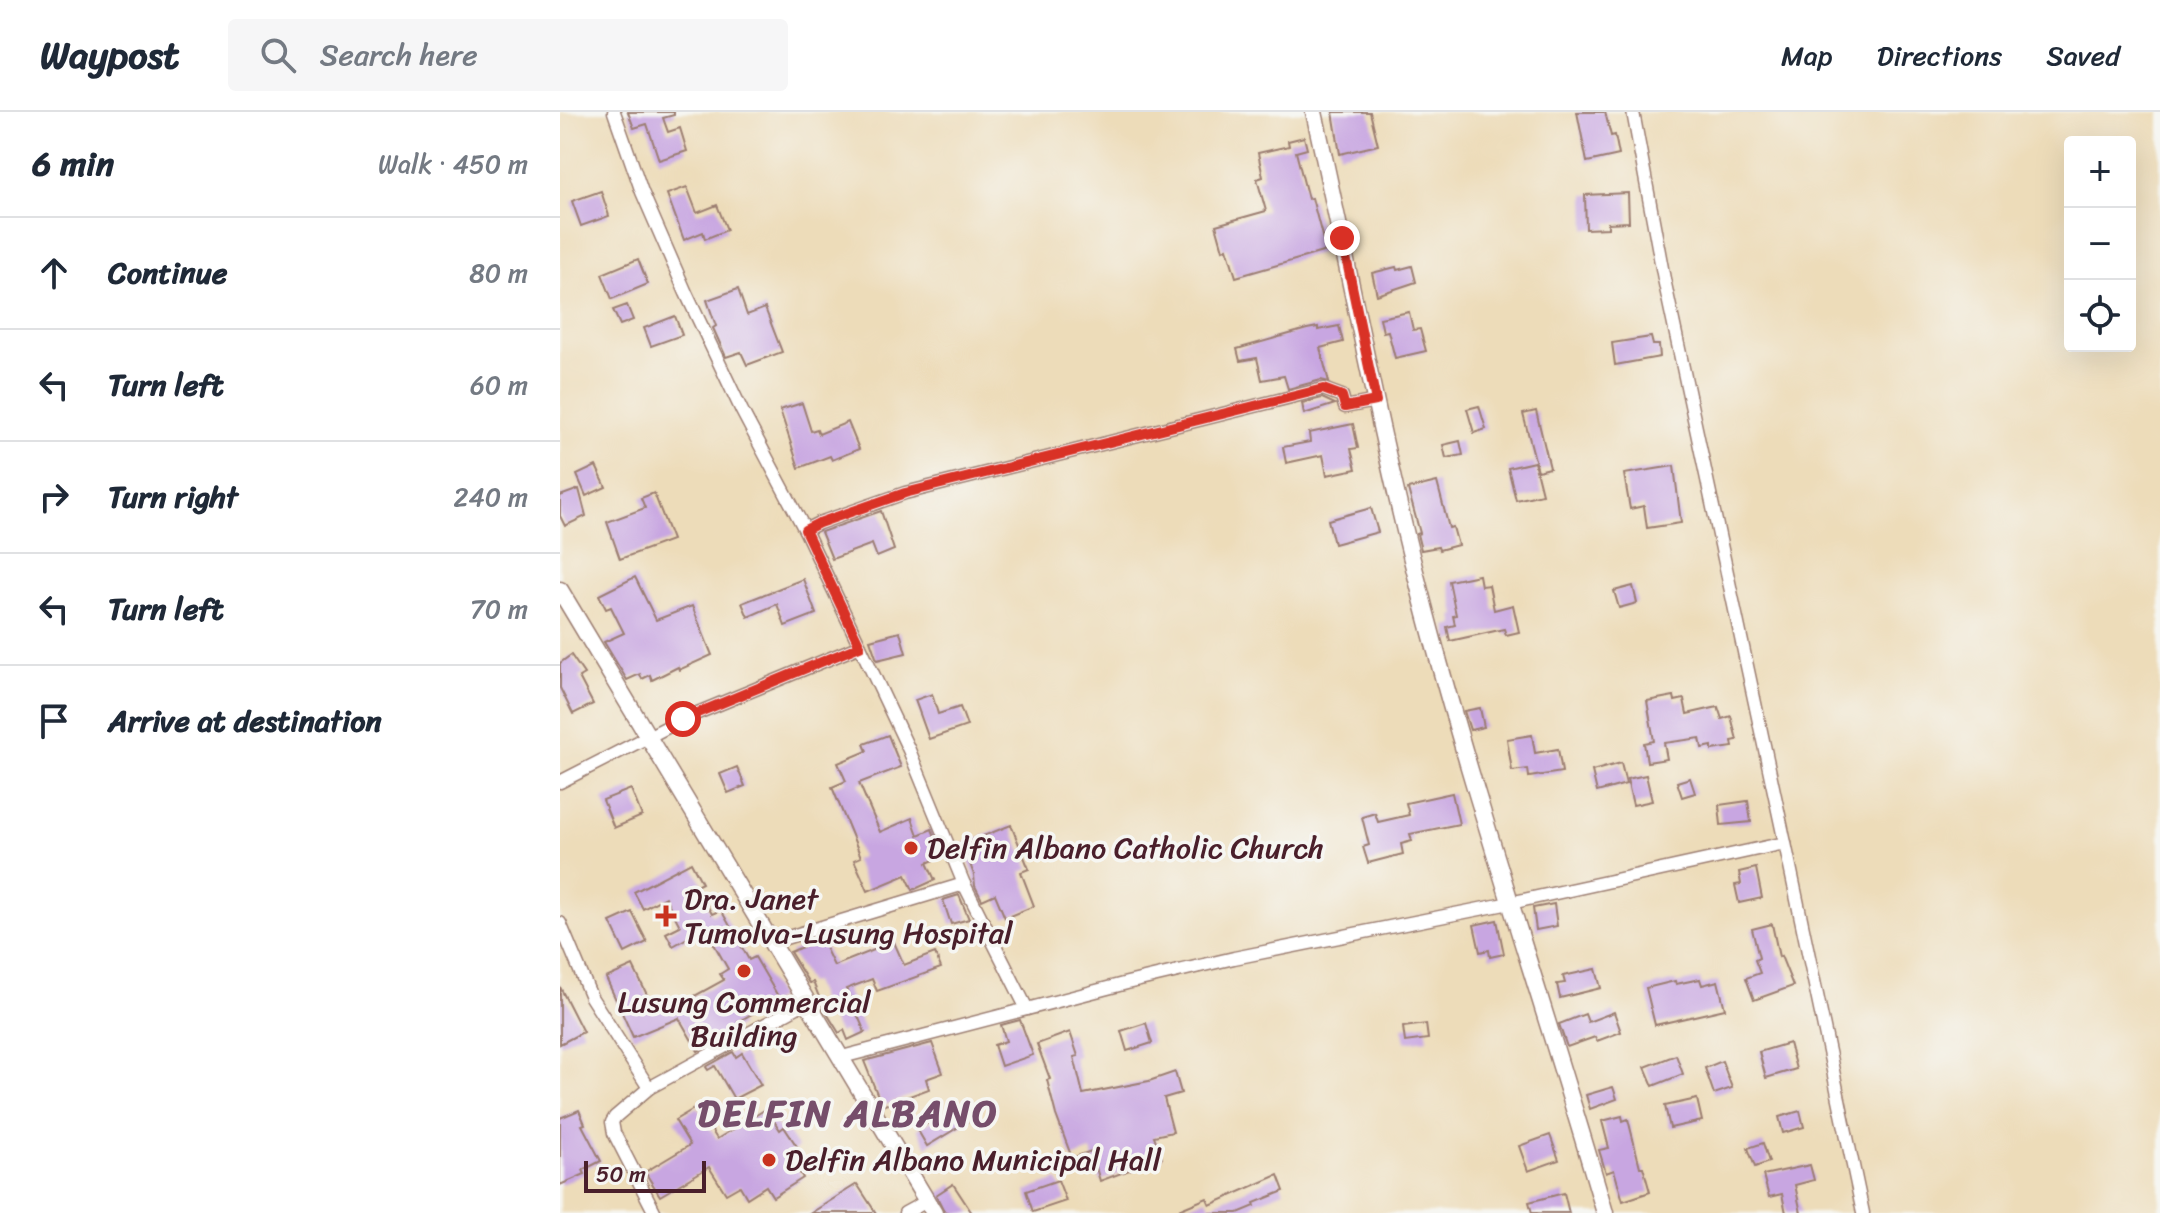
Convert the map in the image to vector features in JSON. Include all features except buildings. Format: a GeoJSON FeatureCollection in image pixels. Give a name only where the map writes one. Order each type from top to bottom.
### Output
{"type":"FeatureCollection","features":[{"type":"Feature","properties":{"kind":"street"},"geometry":{"type":"LineString","coordinates":[[614,112],[642,192],[669,255],[742,411],[805,530],[909,750],[964,884],[1027,1009]]}},
{"type":"Feature","properties":{"kind":"street"},"geometry":{"type":"LineString","coordinates":[[1314,112],[1420,593],[1605,1213]]}},
{"type":"Feature","properties":{"kind":"street"},"geometry":{"type":"LineString","coordinates":[[1633,112],[1664,279],[1863,1213]]}},
{"type":"Feature","properties":{"kind":"street"},"geometry":{"type":"LineString","coordinates":[[805,530],[905,493],[1323,389],[1342,396],[1345,407],[1376,401]]}},
{"type":"Feature","properties":{"kind":"street"},"geometry":{"type":"LineString","coordinates":[[560,590],[930,1207],[905,1213]]}},
{"type":"Feature","properties":{"kind":"street"},"geometry":{"type":"LineString","coordinates":[[560,782],[683,719],[860,646]]}},
{"type":"Feature","properties":{"kind":"street"},"geometry":{"type":"LineString","coordinates":[[842,1057],[1234,958],[1510,903],[1785,843]]}},
{"type":"Feature","properties":{"kind":"street"},"geometry":{"type":"LineString","coordinates":[[772,942],[964,884]]}},
{"type":"Feature","properties":{"kind":"street"},"geometry":{"type":"LineString","coordinates":[[560,923],[591,997],[649,1088]]}},
{"type":"Feature","properties":{"kind":"street"},"geometry":{"type":"LineString","coordinates":[[655,1213],[612,1127],[615,1117],[649,1088],[808,1001]]}},
{"type":"Feature","properties":{"kind":"place","name":"Delfin Albano Catholic Church"},"geometry":{"type":"Point","coordinates":[911,848]}},
{"type":"Feature","properties":{"kind":"place","name":"Dra. Janet Tumolva-Lusung Hospital"},"geometry":{"type":"Point","coordinates":[666,916]}},
{"type":"Feature","properties":{"kind":"place","name":"Lusung Commercial Building"},"geometry":{"type":"Point","coordinates":[744,971]}},
{"type":"Feature","properties":{"kind":"place","name":"Delfin Albano Municipal Hall"},"geometry":{"type":"Point","coordinates":[769,1160]}},
{"type":"Feature","properties":{"kind":"district","name":"DELFIN ALBANO"},"geometry":{"type":"Point","coordinates":[848,1113]}},
{"type":"Feature","properties":{"kind":"route"},"geometry":{"type":"LineString","coordinates":[[683,719],[860,646],[805,530],[819,523],[905,493],[1323,389],[1342,396],[1345,407],[1376,401],[1342,238]]}}]}
